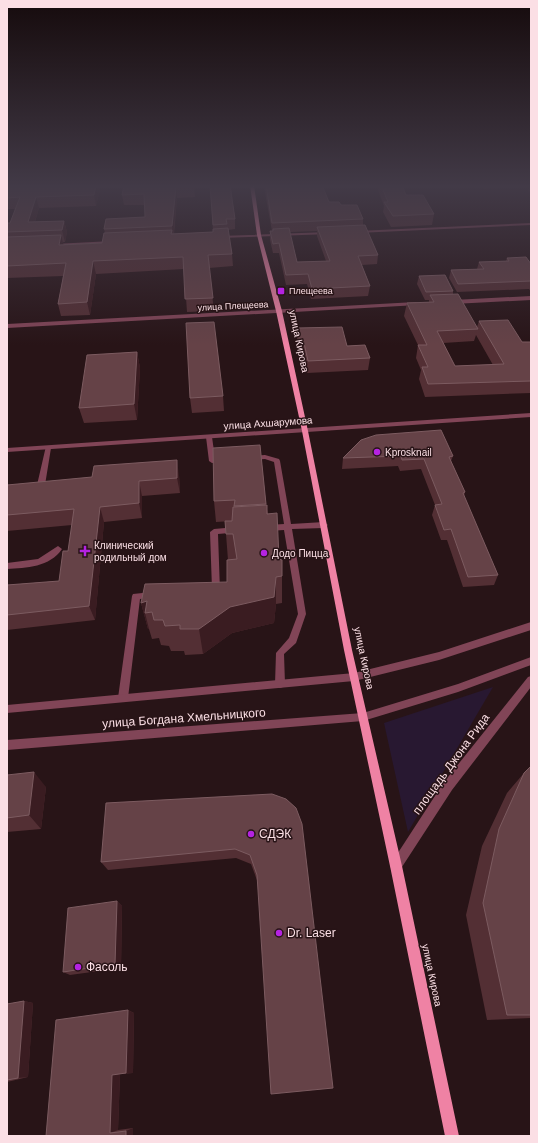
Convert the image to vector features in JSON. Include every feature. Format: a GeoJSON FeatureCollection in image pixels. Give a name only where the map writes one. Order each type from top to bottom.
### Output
{"type":"FeatureCollection","features":[{"type":"Feature","properties":{"kind":"main road","name":"улица Кирова"},"geometry":{"type":"LineString","coordinates":[[260,238],[279,311],[305,431],[354,677],[396,866],[452,1136]]}},
{"type":"Feature","properties":{"kind":"street"},"geometry":{"type":"LineString","coordinates":[[46,245],[117,242]]}},
{"type":"Feature","properties":{"kind":"street"},"geometry":{"type":"LineString","coordinates":[[444,303],[531,298]]}},
{"type":"Feature","properties":{"kind":"street","name":"улица Плещеева"},"geometry":{"type":"LineString","coordinates":[[7,326],[421,304]]}},
{"type":"Feature","properties":{"kind":"street","name":"улица Ахшарумова"},"geometry":{"type":"LineString","coordinates":[[7,450],[531,415]]}},
{"type":"Feature","properties":{"kind":"street"},"geometry":{"type":"LineString","coordinates":[[209,437],[212,461],[265,457],[277,461],[302,614],[293,640],[280,653],[280,684]]}},
{"type":"Feature","properties":{"kind":"street"},"geometry":{"type":"LineString","coordinates":[[41,485],[48,448]]}},
{"type":"Feature","properties":{"kind":"street"},"geometry":{"type":"LineString","coordinates":[[259,529],[324,525]]}},
{"type":"Feature","properties":{"kind":"street"},"geometry":{"type":"LineString","coordinates":[[209,592],[216,591],[214,532],[244,530]]}},
{"type":"Feature","properties":{"kind":"street"},"geometry":{"type":"LineString","coordinates":[[7,566],[37,564],[50,557],[58,549]]}},
{"type":"Feature","properties":{"kind":"street"},"geometry":{"type":"LineString","coordinates":[[123,698],[136,596],[158,595]]}},
{"type":"Feature","properties":{"kind":"street"},"geometry":{"type":"LineString","coordinates":[[7,709],[354,677],[439,656],[531,626]]}},
{"type":"Feature","properties":{"kind":"street","name":"улица Богдана Хмельницкого"},"geometry":{"type":"LineString","coordinates":[[7,745],[363,717],[458,688],[531,661]]}},
{"type":"Feature","properties":{"kind":"street","name":"площадь Джона Рида"},"geometry":{"type":"LineString","coordinates":[[396,866],[448,786],[531,680]]}},
{"type":"Feature","properties":{"kind":"shaded area"},"geometry":{"type":"Polygon","coordinates":[[[493,687],[408,832],[384,723],[493,687]]]}},
{"type":"Feature","properties":{"kind":"building"},"geometry":{"type":"Polygon","coordinates":[[[7,238],[60,238],[59,245],[102,243],[103,238],[230,238],[232,254],[208,255],[213,298],[185,299],[183,257],[93,261],[87,302],[58,304],[66,263],[7,266],[7,238]]]}},
{"type":"Feature","properties":{"kind":"building"},"geometry":{"type":"Polygon","coordinates":[[[272,238],[291,238],[297,262],[330,261],[321,238],[371,238],[378,255],[358,256],[370,286],[312,289],[308,274],[286,275],[279,243],[273,244],[272,238]]]}},
{"type":"Feature","properties":{"kind":"building"},"geometry":{"type":"Polygon","coordinates":[[[526,257],[531,264],[531,281],[458,284],[451,270],[484,269],[479,262],[509,261],[507,258],[526,257]]]}},
{"type":"Feature","properties":{"kind":"building"},"geometry":{"type":"Polygon","coordinates":[[[445,275],[453,291],[426,292],[419,276],[445,275]]]}},
{"type":"Feature","properties":{"kind":"building"},"geometry":{"type":"Polygon","coordinates":[[[458,294],[478,329],[437,331],[455,366],[504,364],[479,321],[508,320],[522,342],[531,342],[531,381],[428,384],[422,367],[428,367],[418,345],[427,345],[407,303],[434,302],[430,295],[458,294]]]}},
{"type":"Feature","properties":{"kind":"building"},"geometry":{"type":"Polygon","coordinates":[[[214,322],[223,396],[190,398],[186,323],[214,322]]]}},
{"type":"Feature","properties":{"kind":"building"},"geometry":{"type":"Polygon","coordinates":[[[342,327],[347,346],[365,345],[370,358],[308,361],[304,343],[300,343],[297,328],[342,327]]]}},
{"type":"Feature","properties":{"kind":"building"},"geometry":{"type":"Polygon","coordinates":[[[137,352],[134,404],[79,408],[87,355],[137,352]]]}},
{"type":"Feature","properties":{"kind":"building"},"geometry":{"type":"Polygon","coordinates":[[[441,430],[453,456],[449,457],[465,492],[463,493],[498,575],[468,577],[451,529],[444,530],[435,505],[442,504],[424,459],[402,460],[401,456],[343,458],[361,440],[376,435],[441,430]]]}},
{"type":"Feature","properties":{"kind":"building"},"geometry":{"type":"Polygon","coordinates":[[[260,445],[266,504],[234,506],[235,500],[214,501],[213,448],[260,445]]]}},
{"type":"Feature","properties":{"kind":"building"},"geometry":{"type":"Polygon","coordinates":[[[177,460],[177,478],[139,481],[139,503],[100,507],[89,606],[7,615],[7,585],[59,581],[63,551],[68,551],[74,509],[7,515],[7,485],[92,477],[94,466],[177,460]]]}},
{"type":"Feature","properties":{"kind":"building"},"geometry":{"type":"Polygon","coordinates":[[[267,505],[267,514],[277,513],[279,559],[282,560],[282,576],[276,577],[274,597],[230,607],[199,629],[180,629],[180,625],[165,626],[163,620],[154,620],[152,612],[145,613],[147,601],[141,603],[145,584],[227,582],[227,560],[237,559],[233,534],[226,534],[225,521],[232,521],[233,507],[267,505]]]}},
{"type":"Feature","properties":{"kind":"building"},"geometry":{"type":"Polygon","coordinates":[[[531,766],[531,1015],[507,1015],[483,903],[499,829],[524,773],[531,766]]]}},
{"type":"Feature","properties":{"kind":"building"},"geometry":{"type":"Polygon","coordinates":[[[34,772],[29,815],[7,818],[7,775],[34,772]]]}},
{"type":"Feature","properties":{"kind":"building"},"geometry":{"type":"Polygon","coordinates":[[[272,794],[286,799],[296,808],[302,824],[333,1088],[271,1094],[257,875],[250,855],[235,849],[101,862],[106,803],[272,794]]]}},
{"type":"Feature","properties":{"kind":"building"},"geometry":{"type":"Polygon","coordinates":[[[117,901],[115,964],[63,972],[68,908],[117,901]]]}},
{"type":"Feature","properties":{"kind":"building"},"geometry":{"type":"Polygon","coordinates":[[[24,1001],[18,1078],[7,1080],[7,1004],[24,1001]]]}},
{"type":"Feature","properties":{"kind":"building"},"geometry":{"type":"Polygon","coordinates":[[[128,1010],[126,1073],[112,1075],[110,1133],[126,1131],[126,1136],[46,1136],[56,1020],[128,1010]]]}},
{"type":"Feature","properties":{"kind":"place","name":"Плещеева"},"geometry":{"type":"Point","coordinates":[281,291]}},
{"type":"Feature","properties":{"kind":"place","name":"Kprosknail"},"geometry":{"type":"Point","coordinates":[377,452]}},
{"type":"Feature","properties":{"kind":"place","name":"Клинический родильный дом"},"geometry":{"type":"Point","coordinates":[85,551]}},
{"type":"Feature","properties":{"kind":"place","name":"Додо Пицца"},"geometry":{"type":"Point","coordinates":[264,553]}},
{"type":"Feature","properties":{"kind":"place","name":"СДЭК"},"geometry":{"type":"Point","coordinates":[251,834]}},
{"type":"Feature","properties":{"kind":"place","name":"Dr. Laser"},"geometry":{"type":"Point","coordinates":[279,933]}},
{"type":"Feature","properties":{"kind":"place","name":"Фасоль"},"geometry":{"type":"Point","coordinates":[78,967]}}]}
